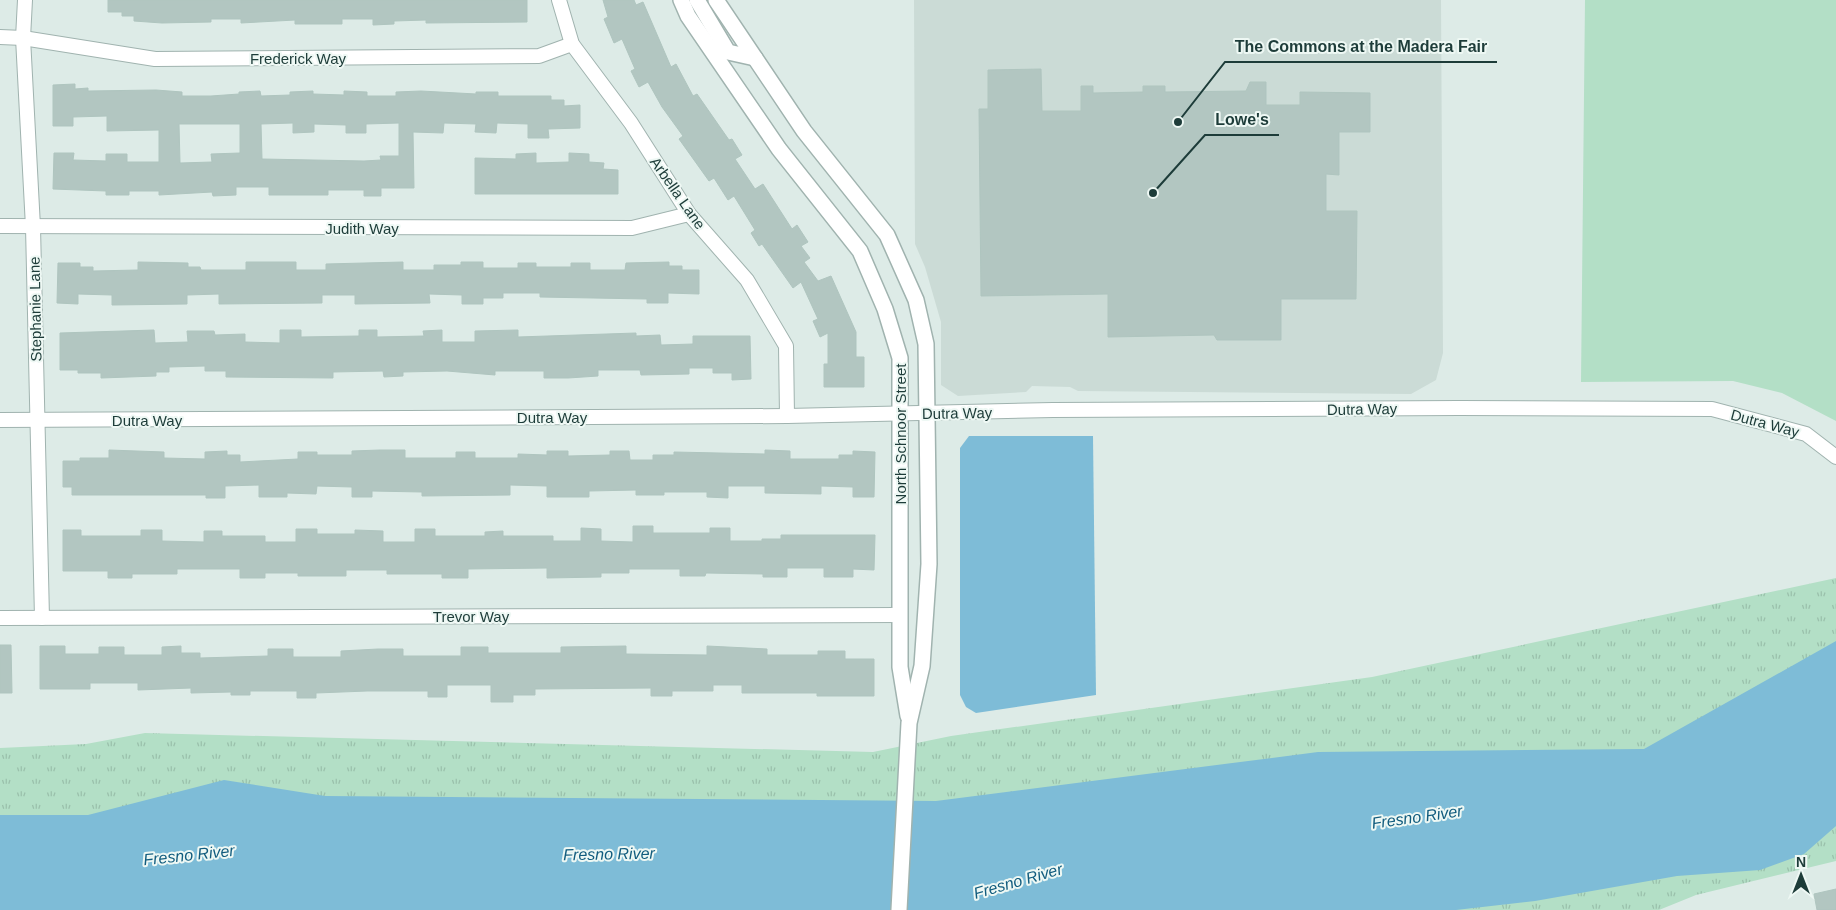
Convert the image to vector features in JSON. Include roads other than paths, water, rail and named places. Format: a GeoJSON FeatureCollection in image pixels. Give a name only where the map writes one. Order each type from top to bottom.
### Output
{"type":"FeatureCollection","features":[{"type":"Feature","properties":{"kind":"street","name":"Stephanie Lane"},"geometry":{"type":"LineString","coordinates":[[26,0],[24,38],[34,227],[42,618]]}},
{"type":"Feature","properties":{"kind":"street","name":"Arbella Lane"},"geometry":{"type":"LineString","coordinates":[[559,0],[572,44],[630,124],[690,214],[747,280],[786,346],[787,416]]}},
{"type":"Feature","properties":{"kind":"street","name":"North Schnoor Street"},"geometry":{"type":"LineString","coordinates":[[681,0],[688,16],[779,150],[860,252],[885,309],[900,358],[900,667],[909,723]]}},
{"type":"Feature","properties":{"kind":"street"},"geometry":{"type":"LineString","coordinates":[[697,0],[728,52],[755,58]]}},
{"type":"Feature","properties":{"kind":"street","name":"North Schnoor Street"},"geometry":{"type":"LineString","coordinates":[[716,0],[804,131],[887,235],[916,300],[926,344],[929,414],[929,564],[923,657],[909,723],[899,910]]}},
{"type":"Feature","properties":{"kind":"street","name":"Frederick Way"},"geometry":{"type":"LineString","coordinates":[[0,37],[24,38],[155,59],[539,56],[572,44]]}},
{"type":"Feature","properties":{"kind":"street","name":"Judith Way"},"geometry":{"type":"LineString","coordinates":[[0,226],[632,228],[690,214]]}},
{"type":"Feature","properties":{"kind":"street","name":"Dutra Way"},"geometry":{"type":"LineString","coordinates":[[0,420],[787,416],[1054,410],[1449,408],[1712,410],[1806,434],[1836,457]]}},
{"type":"Feature","properties":{"kind":"street","name":"Trevor Way"},"geometry":{"type":"LineString","coordinates":[[0,618],[899,615]]}},
{"type":"Feature","properties":{"kind":"water"},"geometry":{"type":"Polygon","coordinates":[[[969,436],[1093,436],[1096,695],[976,713],[966,707],[960,695],[960,448],[969,436]]]}},
{"type":"Feature","properties":{"kind":"water","name":"Fresno River"},"geometry":{"type":"Polygon","coordinates":[[[1836,641],[1836,826],[1804,854],[1760,870],[1677,876],[1535,901],[1456,910],[0,910],[0,815],[88,815],[224,780],[325,796],[936,801],[1318,752],[1644,749],[1836,641]]]}},
{"type":"Feature","properties":{"kind":"place","name":"The Commons at the Madera Fair"},"geometry":{"type":"Point","coordinates":[1178,122]}},
{"type":"Feature","properties":{"kind":"place","name":"Lowe's"},"geometry":{"type":"Point","coordinates":[1153,193]}}]}
